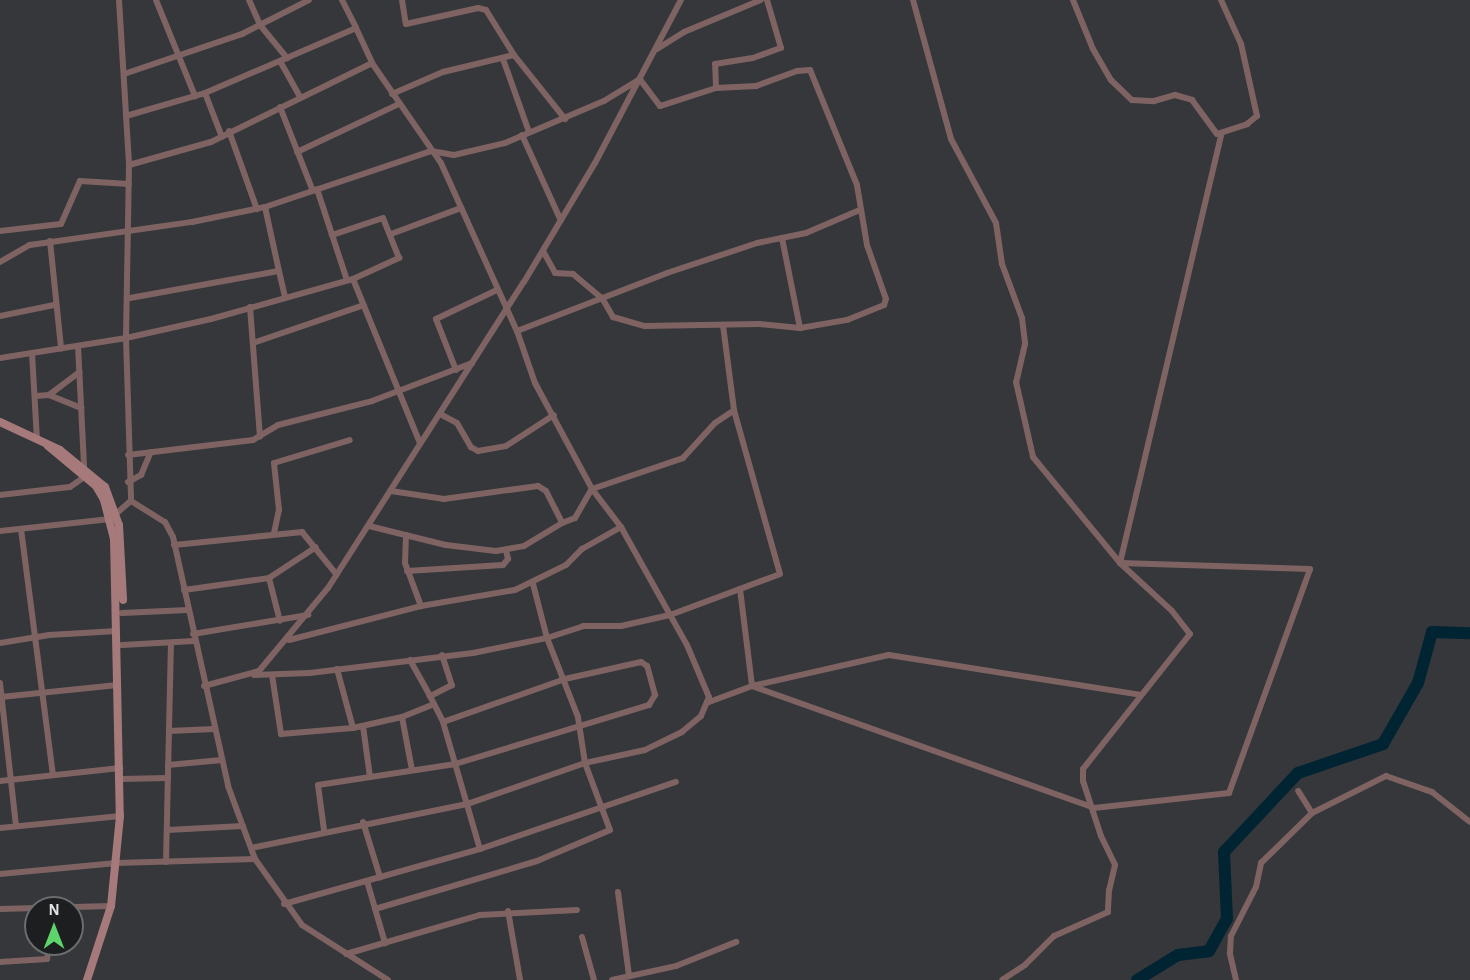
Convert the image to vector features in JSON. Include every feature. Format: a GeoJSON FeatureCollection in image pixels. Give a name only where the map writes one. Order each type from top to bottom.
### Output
{"type":"FeatureCollection","features":[{"type":"Feature","properties":{"kind":"main road"},"geometry":{"type":"LineString","coordinates":[[0,422],[84,466],[105,487],[123,561],[120,816],[116,863],[111,906],[87,980]]}},
{"type":"Feature","properties":{"kind":"main road"},"geometry":{"type":"LineString","coordinates":[[48,446],[86,476],[113,515],[120,723]]}},
{"type":"Feature","properties":{"kind":"street"},"geometry":{"type":"LineString","coordinates":[[119,0],[129,165],[130,298],[126,338],[128,482],[131,501],[165,522],[174,545],[214,729],[255,859],[284,904],[316,936],[388,980]]}},
{"type":"Feature","properties":{"kind":"street"},"geometry":{"type":"LineString","coordinates":[[156,0],[195,96]]}},
{"type":"Feature","properties":{"kind":"street"},"geometry":{"type":"LineString","coordinates":[[249,0],[260,25],[287,58]]}},
{"type":"Feature","properties":{"kind":"street"},"geometry":{"type":"LineString","coordinates":[[124,74],[179,58],[260,25],[309,0]]}},
{"type":"Feature","properties":{"kind":"street"},"geometry":{"type":"LineString","coordinates":[[342,0],[372,63],[441,163],[517,331],[535,383],[592,489],[621,526],[687,645],[709,702]]}},
{"type":"Feature","properties":{"kind":"street"},"geometry":{"type":"LineString","coordinates":[[402,0],[406,24],[478,8],[486,10],[514,55],[563,120]]}},
{"type":"Feature","properties":{"kind":"street"},"geometry":{"type":"LineString","coordinates":[[250,675],[265,666],[308,615],[369,526],[507,310],[561,221],[657,49],[681,0]]}},
{"type":"Feature","properties":{"kind":"street"},"geometry":{"type":"LineString","coordinates":[[657,49],[684,32],[761,0]]}},
{"type":"Feature","properties":{"kind":"street"},"geometry":{"type":"LineString","coordinates":[[716,88],[715,64],[753,58],[781,48],[767,0]]}},
{"type":"Feature","properties":{"kind":"street"},"geometry":{"type":"LineString","coordinates":[[913,0],[951,139],[996,223],[1002,264],[1025,332],[1016,382],[1034,457],[1120,563],[1172,611],[1190,634],[1083,769],[1083,781],[1094,808],[1101,836],[1115,865],[1108,890],[1108,912],[1054,936],[1025,965],[1002,980]]}},
{"type":"Feature","properties":{"kind":"street"},"geometry":{"type":"LineString","coordinates":[[1073,0],[1093,49],[1111,80],[1132,100],[1154,101],[1175,95],[1192,100],[1213,131],[1222,133],[1247,124],[1257,116],[1240,44],[1221,0]]}},
{"type":"Feature","properties":{"kind":"street"},"geometry":{"type":"LineString","coordinates":[[126,116],[205,93],[356,28]]}},
{"type":"Feature","properties":{"kind":"street"},"geometry":{"type":"LineString","coordinates":[[392,94],[443,72],[514,55]]}},
{"type":"Feature","properties":{"kind":"street"},"geometry":{"type":"LineString","coordinates":[[503,58],[526,134],[561,221]]}},
{"type":"Feature","properties":{"kind":"street"},"geometry":{"type":"LineString","coordinates":[[280,61],[300,97]]}},
{"type":"Feature","properties":{"kind":"street"},"geometry":{"type":"LineString","coordinates":[[129,165],[222,137],[229,131],[372,63]]}},
{"type":"Feature","properties":{"kind":"street"},"geometry":{"type":"LineString","coordinates":[[543,251],[555,273],[573,274],[602,298],[613,317],[631,323],[666,327],[723,325],[801,328],[847,320],[886,302],[860,210],[857,185],[810,70],[798,71],[756,86],[716,88],[660,106],[640,79]]}},
{"type":"Feature","properties":{"kind":"street"},"geometry":{"type":"LineString","coordinates":[[0,262],[30,245],[128,232],[265,207],[431,151],[472,152],[563,120],[640,79]]}},
{"type":"Feature","properties":{"kind":"street"},"geometry":{"type":"LineString","coordinates":[[205,93],[222,137]]}},
{"type":"Feature","properties":{"kind":"street"},"geometry":{"type":"LineString","coordinates":[[297,152],[399,104]]}},
{"type":"Feature","properties":{"kind":"street"},"geometry":{"type":"LineString","coordinates":[[279,107],[350,279],[364,304],[420,443]]}},
{"type":"Feature","properties":{"kind":"street"},"geometry":{"type":"LineString","coordinates":[[229,131],[257,208]]}},
{"type":"Feature","properties":{"kind":"street"},"geometry":{"type":"LineString","coordinates":[[1120,563],[1222,133]]}},
{"type":"Feature","properties":{"kind":"street"},"geometry":{"type":"LineString","coordinates":[[0,231],[61,224],[80,182],[129,184]]}},
{"type":"Feature","properties":{"kind":"street"},"geometry":{"type":"LineString","coordinates":[[265,207],[285,296]]}},
{"type":"Feature","properties":{"kind":"street"},"geometry":{"type":"LineString","coordinates":[[391,234],[461,208]]}},
{"type":"Feature","properties":{"kind":"street"},"geometry":{"type":"LineString","coordinates":[[517,331],[675,271],[782,238],[806,233],[860,210]]}},
{"type":"Feature","properties":{"kind":"street"},"geometry":{"type":"LineString","coordinates":[[0,358],[126,338],[250,307],[350,279],[399,258],[383,218],[332,235]]}},
{"type":"Feature","properties":{"kind":"street"},"geometry":{"type":"LineString","coordinates":[[782,238],[801,328]]}},
{"type":"Feature","properties":{"kind":"street"},"geometry":{"type":"LineString","coordinates":[[50,241],[54,305],[61,348]]}},
{"type":"Feature","properties":{"kind":"street"},"geometry":{"type":"LineString","coordinates":[[130,298],[279,271]]}},
{"type":"Feature","properties":{"kind":"street"},"geometry":{"type":"LineString","coordinates":[[456,370],[436,319],[497,290]]}},
{"type":"Feature","properties":{"kind":"street"},"geometry":{"type":"LineString","coordinates":[[253,343],[364,304]]}},
{"type":"Feature","properties":{"kind":"street"},"geometry":{"type":"LineString","coordinates":[[0,316],[54,305]]}},
{"type":"Feature","properties":{"kind":"street"},"geometry":{"type":"LineString","coordinates":[[250,307],[260,437]]}},
{"type":"Feature","properties":{"kind":"street"},"geometry":{"type":"LineString","coordinates":[[204,686],[250,675],[337,669],[473,653],[547,638],[583,626],[621,626],[670,615],[780,574],[734,410],[723,325]]}},
{"type":"Feature","properties":{"kind":"street"},"geometry":{"type":"LineString","coordinates":[[78,346],[84,466]]}},
{"type":"Feature","properties":{"kind":"street"},"geometry":{"type":"LineString","coordinates":[[32,353],[37,440]]}},
{"type":"Feature","properties":{"kind":"street"},"geometry":{"type":"LineString","coordinates":[[128,455],[260,437],[278,425],[399,392],[473,363]]}},
{"type":"Feature","properties":{"kind":"street"},"geometry":{"type":"LineString","coordinates":[[49,395],[79,372]]}},
{"type":"Feature","properties":{"kind":"street"},"geometry":{"type":"LineString","coordinates":[[35,396],[49,395],[81,408]]}},
{"type":"Feature","properties":{"kind":"street"},"geometry":{"type":"LineString","coordinates":[[369,526],[469,549],[506,550],[543,537],[575,518],[592,489],[683,458],[715,423],[734,410]]}},
{"type":"Feature","properties":{"kind":"street"},"geometry":{"type":"LineString","coordinates":[[440,414],[458,423],[471,447],[478,451],[506,446],[554,416]]}},
{"type":"Feature","properties":{"kind":"street"},"geometry":{"type":"LineString","coordinates":[[274,533],[279,510],[274,464],[350,440]]}},
{"type":"Feature","properties":{"kind":"street"},"geometry":{"type":"LineString","coordinates":[[128,482],[141,475],[151,452]]}},
{"type":"Feature","properties":{"kind":"street"},"geometry":{"type":"LineString","coordinates":[[0,495],[70,487],[86,476]]}},
{"type":"Feature","properties":{"kind":"street"},"geometry":{"type":"LineString","coordinates":[[391,491],[444,499],[538,486],[546,491],[562,524]]}},
{"type":"Feature","properties":{"kind":"street"},"geometry":{"type":"LineString","coordinates":[[0,531],[113,515],[131,501]]}},
{"type":"Feature","properties":{"kind":"street"},"geometry":{"type":"LineString","coordinates":[[289,640],[421,606],[533,584],[621,526]]}},
{"type":"Feature","properties":{"kind":"street"},"geometry":{"type":"LineString","coordinates":[[21,529],[53,775]]}},
{"type":"Feature","properties":{"kind":"street"},"geometry":{"type":"LineString","coordinates":[[174,545],[274,533],[302,532],[336,575]]}},
{"type":"Feature","properties":{"kind":"street"},"geometry":{"type":"LineString","coordinates":[[406,535],[407,570],[421,606]]}},
{"type":"Feature","properties":{"kind":"street"},"geometry":{"type":"LineString","coordinates":[[184,590],[269,578],[316,547]]}},
{"type":"Feature","properties":{"kind":"street"},"geometry":{"type":"LineString","coordinates":[[407,570],[503,566],[508,559],[506,550]]}},
{"type":"Feature","properties":{"kind":"street"},"geometry":{"type":"LineString","coordinates":[[752,686],[1094,808],[1229,793],[1310,569],[1120,563]]}},
{"type":"Feature","properties":{"kind":"street"},"geometry":{"type":"LineString","coordinates":[[269,578],[280,621]]}},
{"type":"Feature","properties":{"kind":"street"},"geometry":{"type":"LineString","coordinates":[[375,909],[537,861],[604,835],[610,830],[585,763],[577,728],[578,717],[547,638],[533,584]]}},
{"type":"Feature","properties":{"kind":"street"},"geometry":{"type":"LineString","coordinates":[[740,589],[752,686]]}},
{"type":"Feature","properties":{"kind":"street"},"geometry":{"type":"LineString","coordinates":[[122,613],[188,610]]}},
{"type":"Feature","properties":{"kind":"street"},"geometry":{"type":"LineString","coordinates":[[122,645],[171,642],[308,615]]}},
{"type":"Feature","properties":{"kind":"street"},"geometry":{"type":"LineString","coordinates":[[0,643],[35,636],[117,631]]}},
{"type":"Feature","properties":{"kind":"street"},"geometry":{"type":"LineString","coordinates":[[166,862],[171,642]]}},
{"type":"Feature","properties":{"kind":"street"},"geometry":{"type":"LineString","coordinates":[[430,696],[452,685],[442,655]]}},
{"type":"Feature","properties":{"kind":"street"},"geometry":{"type":"LineString","coordinates":[[251,848],[363,822],[467,804],[585,763],[655,745],[682,732],[701,716],[709,702],[752,686],[889,655],[1141,695]]}},
{"type":"Feature","properties":{"kind":"street"},"geometry":{"type":"LineString","coordinates":[[410,660],[443,722],[480,849]]}},
{"type":"Feature","properties":{"kind":"street"},"geometry":{"type":"LineString","coordinates":[[324,830],[316,786],[455,764],[649,705],[655,695],[644,663],[565,679],[443,722]]}},
{"type":"Feature","properties":{"kind":"street"},"geometry":{"type":"LineString","coordinates":[[337,669],[353,728]]}},
{"type":"Feature","properties":{"kind":"street"},"geometry":{"type":"LineString","coordinates":[[272,675],[281,734],[353,728],[402,717],[432,705]]}},
{"type":"Feature","properties":{"kind":"street"},"geometry":{"type":"LineString","coordinates":[[0,682],[3,745],[11,780],[16,826]]}},
{"type":"Feature","properties":{"kind":"street"},"geometry":{"type":"LineString","coordinates":[[1,696],[117,685]]}},
{"type":"Feature","properties":{"kind":"street"},"geometry":{"type":"LineString","coordinates":[[402,717],[412,770]]}},
{"type":"Feature","properties":{"kind":"street"},"geometry":{"type":"LineString","coordinates":[[363,726],[370,777]]}},
{"type":"Feature","properties":{"kind":"street"},"geometry":{"type":"LineString","coordinates":[[169,731],[214,729]]}},
{"type":"Feature","properties":{"kind":"street"},"geometry":{"type":"LineString","coordinates":[[168,765],[222,760]]}},
{"type":"Feature","properties":{"kind":"street"},"geometry":{"type":"LineString","coordinates":[[0,781],[120,768]]}},
{"type":"Feature","properties":{"kind":"street"},"geometry":{"type":"LineString","coordinates":[[1236,980],[1230,953],[1231,936],[1256,887],[1260,863],[1312,813],[1386,776],[1432,792],[1470,822]]}},
{"type":"Feature","properties":{"kind":"street"},"geometry":{"type":"LineString","coordinates":[[120,779],[168,778]]}},
{"type":"Feature","properties":{"kind":"street"},"geometry":{"type":"LineString","coordinates":[[284,904],[480,849],[676,782]]}},
{"type":"Feature","properties":{"kind":"street"},"geometry":{"type":"LineString","coordinates":[[1298,791],[1312,813]]}},
{"type":"Feature","properties":{"kind":"street"},"geometry":{"type":"LineString","coordinates":[[0,828],[120,816]]}},
{"type":"Feature","properties":{"kind":"street"},"geometry":{"type":"LineString","coordinates":[[363,822],[380,877]]}},
{"type":"Feature","properties":{"kind":"street"},"geometry":{"type":"LineString","coordinates":[[167,830],[243,826]]}},
{"type":"Feature","properties":{"kind":"street"},"geometry":{"type":"LineString","coordinates":[[0,874],[116,863],[255,859]]}},
{"type":"Feature","properties":{"kind":"street"},"geometry":{"type":"LineString","coordinates":[[368,881],[385,943]]}},
{"type":"Feature","properties":{"kind":"street"},"geometry":{"type":"LineString","coordinates":[[618,892],[629,976]]}},
{"type":"Feature","properties":{"kind":"street"},"geometry":{"type":"LineString","coordinates":[[0,901],[0,908],[24,908]]}},
{"type":"Feature","properties":{"kind":"street"},"geometry":{"type":"LineString","coordinates":[[84,907],[111,906]]}},
{"type":"Feature","properties":{"kind":"street"},"geometry":{"type":"LineString","coordinates":[[346,954],[455,920],[508,911],[577,910]]}},
{"type":"Feature","properties":{"kind":"street"},"geometry":{"type":"LineString","coordinates":[[508,911],[520,980]]}},
{"type":"Feature","properties":{"kind":"street"},"geometry":{"type":"LineString","coordinates":[[582,937],[594,980]]}},
{"type":"Feature","properties":{"kind":"street"},"geometry":{"type":"LineString","coordinates":[[612,980],[676,966],[736,942]]}},
{"type":"Feature","properties":{"kind":"street"},"geometry":{"type":"LineString","coordinates":[[0,962],[47,958],[47,956]]}},
{"type":"Feature","properties":{"kind":"waterway"},"geometry":{"type":"LineString","coordinates":[[1137,980],[1178,955],[1209,951],[1227,919],[1224,852],[1298,773],[1383,744],[1418,683],[1432,632],[1470,633]]}}]}
